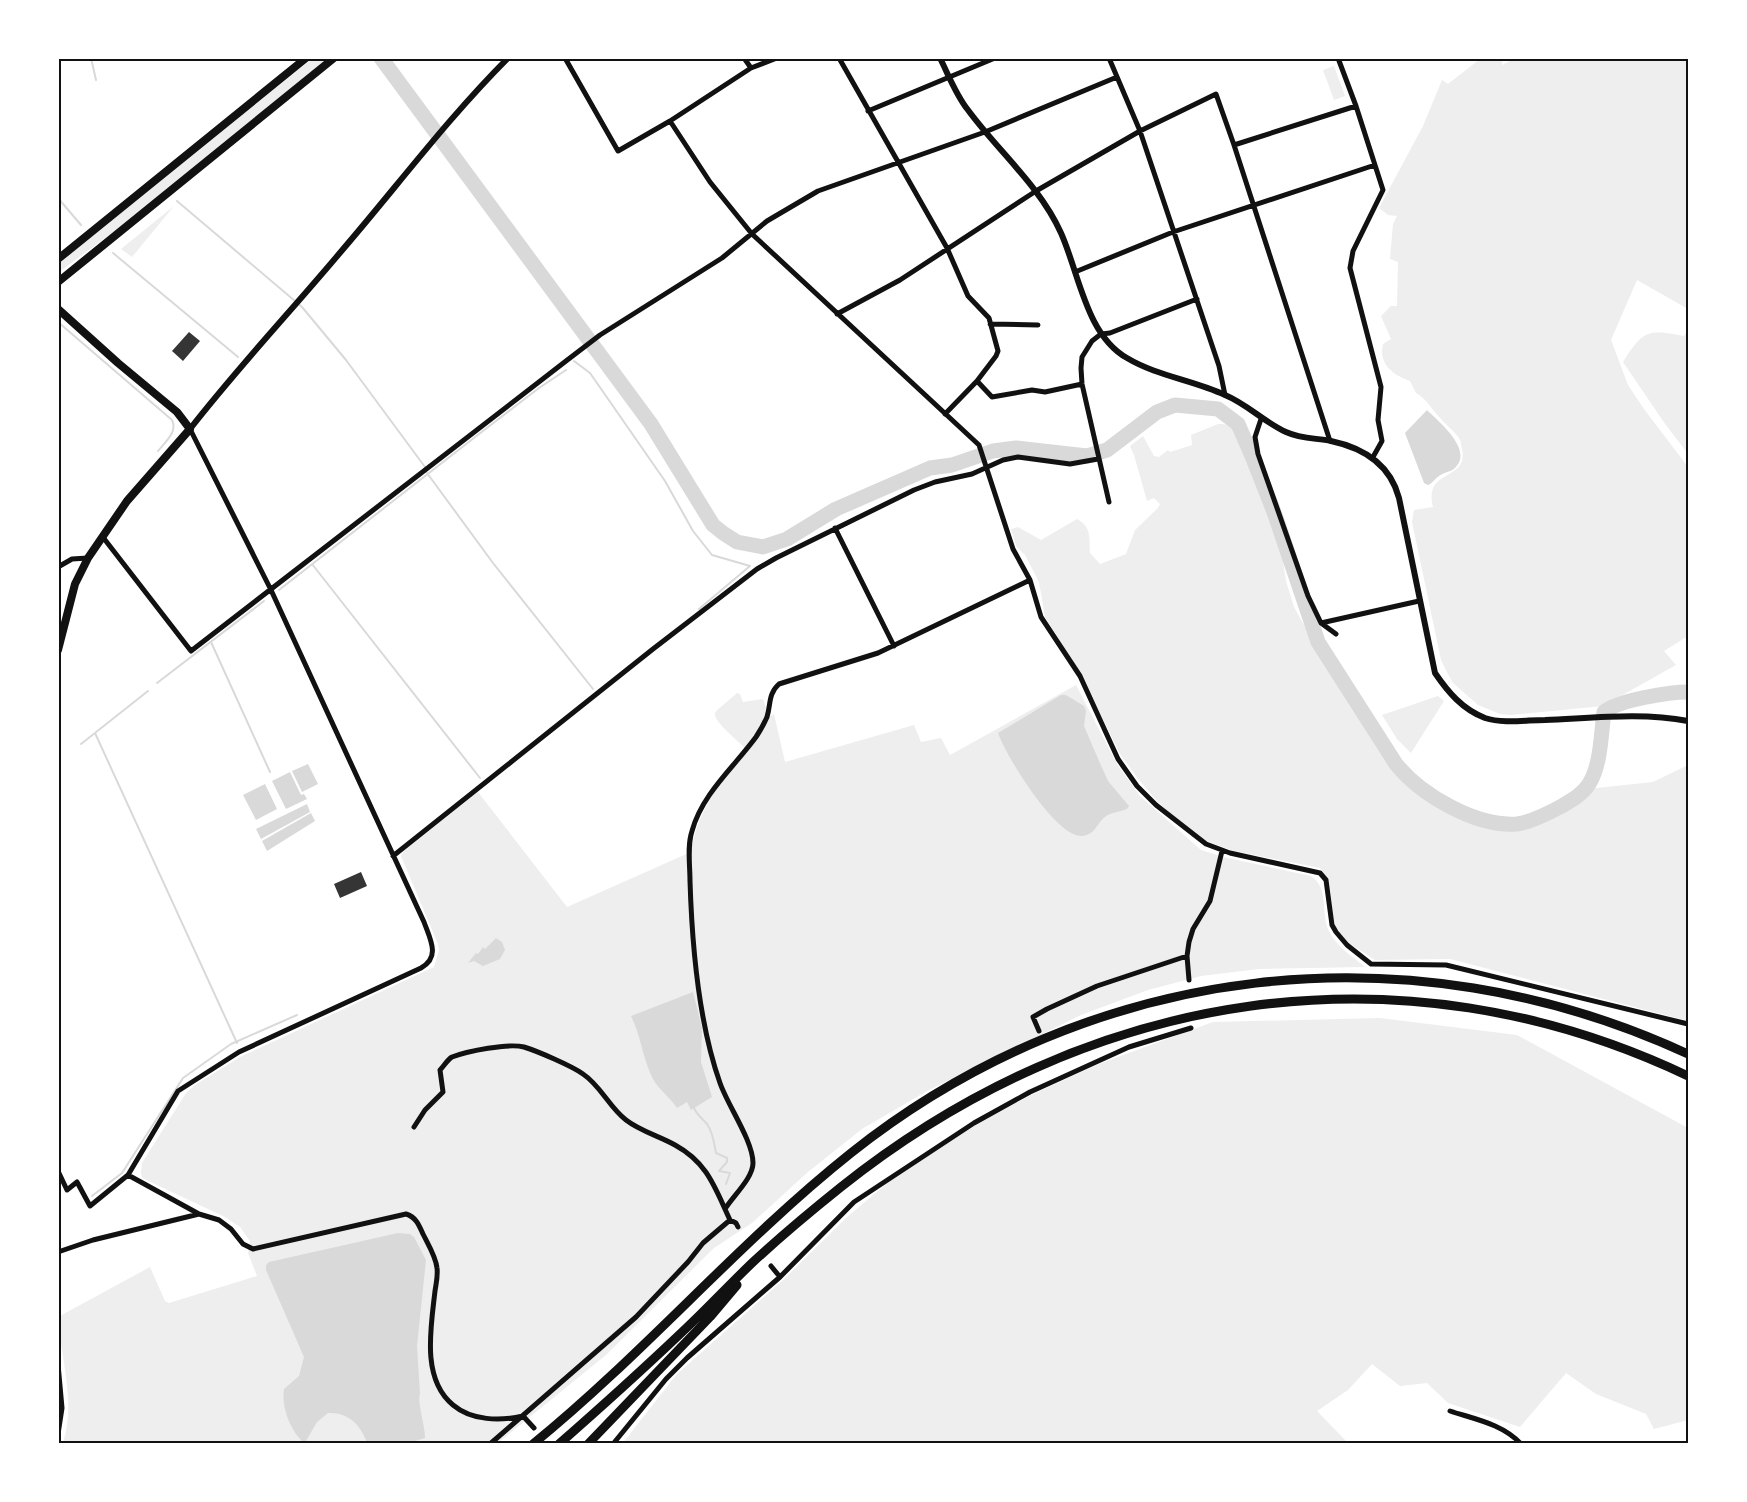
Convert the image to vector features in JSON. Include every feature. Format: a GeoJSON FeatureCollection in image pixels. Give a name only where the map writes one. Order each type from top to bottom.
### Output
{"type":"FeatureCollection","features":[{"type":"Feature","properties":{"kind":"highway"},"geometry":{"type":"LineString","coordinates":[[533,1443],[605,1382],[816,1182],[892,1122],[943,1089],[993,1062],[1056,1034],[1118,1012],[1183,994],[1263,982],[1357,977],[1409,980],[1490,990],[1571,1008],[1625,1027],[1689,1054]]}},
{"type":"Feature","properties":{"kind":"highway"},"geometry":{"type":"LineString","coordinates":[[559,1443],[672,1341],[754,1261],[858,1174],[919,1132],[973,1099],[1031,1069],[1083,1047],[1137,1030],[1209,1013],[1272,1004],[1334,999],[1386,1000],[1485,1009],[1526,1018],[1577,1031],[1643,1055],[1689,1076]]}},
{"type":"Feature","properties":{"kind":"highway"},"geometry":{"type":"LineString","coordinates":[[588,1443],[710,1317],[754,1261]]}},
{"type":"Feature","properties":{"kind":"main road"},"geometry":{"type":"LineString","coordinates":[[58,259],[306,58]]}},
{"type":"Feature","properties":{"kind":"main road"},"geometry":{"type":"LineString","coordinates":[[58,282],[334,58]]}},
{"type":"Feature","properties":{"kind":"main road"},"geometry":{"type":"LineString","coordinates":[[58,309],[177,412],[190,429],[127,501],[88,558],[75,584],[58,650]]}},
{"type":"Feature","properties":{"kind":"street"},"geometry":{"type":"LineString","coordinates":[[58,1171],[67,1190],[77,1182],[90,1206],[128,1175],[178,1091],[239,1053],[428,964],[432,959],[433,946],[393,856],[271,590],[190,429],[472,94],[508,58]]}},
{"type":"Feature","properties":{"kind":"street"},"geometry":{"type":"LineString","coordinates":[[565,58],[618,151],[670,121],[751,68],[777,58]]}},
{"type":"Feature","properties":{"kind":"street"},"geometry":{"type":"LineString","coordinates":[[744,58],[751,68]]}},
{"type":"Feature","properties":{"kind":"street"},"geometry":{"type":"LineString","coordinates":[[839,58],[947,248],[968,296],[985,312],[990,324],[998,351],[977,381],[945,414]]}},
{"type":"Feature","properties":{"kind":"street"},"geometry":{"type":"LineString","coordinates":[[940,58],[966,109],[1036,191],[1061,232],[1101,334],[1112,347],[1135,363],[1226,395],[1261,419],[1288,433],[1358,448],[1373,457],[1386,470],[1396,488],[1435,673],[1449,694],[1469,710],[1488,719],[1513,721],[1653,717],[1689,721]]}},
{"type":"Feature","properties":{"kind":"street"},"geometry":{"type":"LineString","coordinates":[[868,111],[995,58]]}},
{"type":"Feature","properties":{"kind":"street"},"geometry":{"type":"LineString","coordinates":[[1109,58],[1140,131],[1219,366],[1226,395]]}},
{"type":"Feature","properties":{"kind":"street"},"geometry":{"type":"LineString","coordinates":[[1338,58],[1383,190],[1353,251],[1350,268],[1381,387],[1378,427],[1382,441],[1373,457]]}},
{"type":"Feature","properties":{"kind":"street"},"geometry":{"type":"LineString","coordinates":[[102,536],[191,651],[598,337],[722,258],[767,221],[818,191],[985,132],[1116,77]]}},
{"type":"Feature","properties":{"kind":"street"},"geometry":{"type":"LineString","coordinates":[[837,314],[900,279],[1036,191],[1140,131],[1216,94],[1330,441]]}},
{"type":"Feature","properties":{"kind":"street"},"geometry":{"type":"LineString","coordinates":[[1234,145],[1356,106]]}},
{"type":"Feature","properties":{"kind":"street"},"geometry":{"type":"LineString","coordinates":[[670,121],[710,182],[752,234],[979,446],[1013,549],[1030,580],[1041,618],[1080,676],[1125,771],[1156,805],[1206,844],[1222,851],[1320,873],[1326,880],[1332,925],[1347,945],[1371,964],[1446,965],[1689,1024]]}},
{"type":"Feature","properties":{"kind":"street"},"geometry":{"type":"LineString","coordinates":[[1075,272],[1173,232],[1375,165]]}},
{"type":"Feature","properties":{"kind":"street"},"geometry":{"type":"LineString","coordinates":[[1109,502],[1082,384],[1082,357],[1092,341],[1101,334],[1110,333],[1197,299]]}},
{"type":"Feature","properties":{"kind":"street"},"geometry":{"type":"LineString","coordinates":[[990,324],[1038,325]]}},
{"type":"Feature","properties":{"kind":"street"},"geometry":{"type":"LineString","coordinates":[[977,381],[992,397],[1032,390],[1045,392],[1082,384]]}},
{"type":"Feature","properties":{"kind":"street"},"geometry":{"type":"LineString","coordinates":[[1261,419],[1255,437],[1258,454],[1308,596],[1321,623],[1335,634]]}},
{"type":"Feature","properties":{"kind":"street"},"geometry":{"type":"LineString","coordinates":[[393,856],[549,730],[757,569],[914,490],[935,482],[972,474],[985,466],[1003,460],[1018,457],[1070,464],[1098,459]]}},
{"type":"Feature","properties":{"kind":"street"},"geometry":{"type":"LineString","coordinates":[[835,528],[894,646]]}},
{"type":"Feature","properties":{"kind":"street"},"geometry":{"type":"LineString","coordinates":[[58,567],[72,559],[88,558]]}},
{"type":"Feature","properties":{"kind":"street"},"geometry":{"type":"LineString","coordinates":[[725,1209],[749,1176],[753,1159],[713,1065],[697,980],[691,922],[690,834],[698,814],[727,771],[761,729],[767,717],[770,694],[779,684],[878,653],[1030,580]]}},
{"type":"Feature","properties":{"kind":"street"},"geometry":{"type":"LineString","coordinates":[[1321,623],[1419,601]]}},
{"type":"Feature","properties":{"kind":"street"},"geometry":{"type":"LineString","coordinates":[[1189,980],[1187,956],[1193,929],[1210,901],[1222,851]]}},
{"type":"Feature","properties":{"kind":"street"},"geometry":{"type":"LineString","coordinates":[[1039,1031],[1033,1017],[1047,1009],[1097,987],[1187,956]]}},
{"type":"Feature","properties":{"kind":"street"},"geometry":{"type":"LineString","coordinates":[[613,1443],[666,1379],[687,1358],[780,1277],[854,1202],[974,1123],[1060,1075],[1129,1047],[1191,1028]]}},
{"type":"Feature","properties":{"kind":"street"},"geometry":{"type":"LineString","coordinates":[[414,1127],[425,1110],[443,1092],[440,1070],[450,1058],[495,1048],[523,1047],[581,1072],[598,1086],[618,1114],[693,1156],[703,1166],[730,1220],[738,1227]]}},
{"type":"Feature","properties":{"kind":"street"},"geometry":{"type":"LineString","coordinates":[[128,1175],[199,1214],[219,1220],[231,1229],[243,1244],[253,1248],[406,1214],[410,1215],[417,1222],[437,1265],[431,1354],[435,1378],[442,1394],[457,1409],[473,1415],[500,1419],[523,1416]]}},
{"type":"Feature","properties":{"kind":"street"},"geometry":{"type":"LineString","coordinates":[[58,1252],[93,1240],[199,1214]]}},
{"type":"Feature","properties":{"kind":"street"},"geometry":{"type":"LineString","coordinates":[[490,1443],[636,1317],[703,1243],[730,1220]]}},
{"type":"Feature","properties":{"kind":"street"},"geometry":{"type":"LineString","coordinates":[[771,1266],[780,1277]]}},
{"type":"Feature","properties":{"kind":"street"},"geometry":{"type":"LineString","coordinates":[[58,1364],[62,1408],[58,1434]]}},
{"type":"Feature","properties":{"kind":"street"},"geometry":{"type":"LineString","coordinates":[[1450,1411],[1488,1423],[1507,1432],[1521,1443]]}},
{"type":"Feature","properties":{"kind":"street"},"geometry":{"type":"LineString","coordinates":[[523,1416],[534,1428]]}},
{"type":"Feature","properties":{"kind":"shaded area"},"geometry":{"type":"Polygon","coordinates":[[[1528,58],[1688,59],[1688,309],[1637,280],[1611,340],[1628,385],[1688,467],[1688,636],[1664,651],[1676,665],[1603,706],[1511,715],[1500,714],[1478,705],[1452,682],[1441,660],[1412,522],[1414,510],[1433,507],[1434,486],[1459,466],[1462,449],[1456,434],[1416,393],[1410,381],[1398,376],[1385,363],[1383,344],[1391,339],[1381,316],[1391,306],[1397,306],[1398,262],[1390,259],[1393,224],[1397,216],[1388,215],[1379,208],[1423,126],[1442,80],[1448,84],[1480,59],[1502,59],[1502,65],[1528,58]]]}},
{"type":"Feature","properties":{"kind":"shaded area"},"geometry":{"type":"Polygon","coordinates":[[[312,59],[329,59],[135,216],[59,272],[59,262],[312,59]]]}},
{"type":"Feature","properties":{"kind":"shaded area"},"geometry":{"type":"Polygon","coordinates":[[[1334,66],[1345,96],[1334,100],[1323,70],[1334,66]]]}},
{"type":"Feature","properties":{"kind":"shaded area"},"geometry":{"type":"Polygon","coordinates":[[[174,206],[132,257],[121,249],[174,206]]]}},
{"type":"Feature","properties":{"kind":"shaded area"},"geometry":{"type":"Polygon","coordinates":[[[1688,330],[1688,454],[1623,362],[1636,343],[1648,334],[1684,336],[1688,330]]]}},
{"type":"Feature","properties":{"kind":"shaded area"},"geometry":{"type":"Polygon","coordinates":[[[1427,410],[1453,437],[1460,453],[1460,461],[1455,468],[1428,485],[1424,483],[1405,433],[1427,410]]]}},
{"type":"Feature","properties":{"kind":"shaded area"},"geometry":{"type":"Polygon","coordinates":[[[1218,424],[1229,426],[1237,433],[1271,511],[1279,535],[1286,581],[1294,607],[1317,649],[1350,694],[1404,783],[1436,803],[1486,823],[1519,825],[1557,810],[1587,789],[1653,782],[1688,765],[1686,888],[1688,900],[1688,1021],[1450,959],[1375,960],[1347,942],[1335,927],[1329,882],[1320,868],[1234,851],[1201,839],[1157,801],[1139,780],[1120,754],[1080,673],[1045,617],[1039,582],[1025,555],[1016,546],[1011,529],[1018,527],[1041,540],[1077,519],[1087,529],[1090,553],[1100,564],[1126,554],[1135,530],[1160,504],[1154,498],[1147,501],[1130,446],[1143,436],[1154,456],[1159,457],[1168,450],[1170,452],[1192,445],[1191,435],[1218,424]]]}},
{"type":"Feature","properties":{"kind":"shaded area"},"geometry":{"type":"Polygon","coordinates":[[[1076,685],[1117,764],[1140,796],[1201,850],[1311,876],[1320,887],[1326,922],[1331,935],[1344,950],[1365,967],[1259,969],[1201,976],[1148,990],[1081,1015],[927,1091],[862,1129],[808,1172],[752,1223],[714,1248],[606,1355],[498,1443],[288,1444],[286,1441],[287,1443],[63,1443],[67,1427],[68,1396],[58,1317],[150,1267],[165,1301],[169,1303],[257,1276],[248,1253],[250,1241],[240,1227],[225,1217],[142,1178],[142,1163],[186,1093],[240,1057],[434,967],[439,950],[438,944],[401,856],[404,851],[478,792],[567,907],[691,852],[698,824],[710,800],[744,754],[744,747],[715,717],[718,709],[737,693],[740,694],[743,702],[763,699],[769,717],[774,714],[785,762],[914,725],[921,742],[941,738],[950,755],[1076,685]]]}},
{"type":"Feature","properties":{"kind":"shaded area"},"geometry":{"type":"Polygon","coordinates":[[[1061,695],[1066,695],[1084,706],[1086,711],[1084,726],[1108,781],[1129,806],[1127,809],[1107,815],[1090,834],[1081,836],[1070,833],[1045,809],[1021,776],[998,733],[1061,695]]]}},
{"type":"Feature","properties":{"kind":"shaded area"},"geometry":{"type":"Polygon","coordinates":[[[1438,696],[1444,701],[1411,753],[1397,739],[1382,715],[1438,696]]]}},
{"type":"Feature","properties":{"kind":"shaded area"},"geometry":{"type":"Polygon","coordinates":[[[308,764],[318,784],[302,792],[292,771],[308,764]]]}},
{"type":"Feature","properties":{"kind":"shaded area"},"geometry":{"type":"Polygon","coordinates":[[[290,772],[301,795],[304,794],[307,799],[286,809],[272,781],[290,772]]]}},
{"type":"Feature","properties":{"kind":"shaded area"},"geometry":{"type":"Polygon","coordinates":[[[265,784],[277,809],[256,820],[243,795],[265,784]]]}},
{"type":"Feature","properties":{"kind":"shaded area"},"geometry":{"type":"Polygon","coordinates":[[[307,804],[310,812],[261,839],[256,829],[307,804]]]}},
{"type":"Feature","properties":{"kind":"shaded area"},"geometry":{"type":"Polygon","coordinates":[[[311,813],[315,821],[267,851],[262,841],[311,813]]]}},
{"type":"Feature","properties":{"kind":"shaded area"},"geometry":{"type":"Polygon","coordinates":[[[496,938],[502,942],[505,950],[500,959],[483,966],[474,961],[468,963],[476,953],[478,954],[483,947],[485,949],[496,938]]]}},
{"type":"Feature","properties":{"kind":"shaded area"},"geometry":{"type":"Polygon","coordinates":[[[693,992],[702,1028],[701,1062],[712,1097],[691,1110],[687,1102],[677,1108],[655,1083],[631,1016],[693,992]]]}},
{"type":"Feature","properties":{"kind":"shaded area"},"geometry":{"type":"Polygon","coordinates":[[[1380,1018],[1517,1035],[1688,1128],[1688,1420],[1654,1429],[1646,1414],[1596,1394],[1566,1373],[1520,1427],[1448,1403],[1427,1383],[1400,1386],[1372,1364],[1348,1390],[1317,1411],[1348,1443],[622,1444],[677,1374],[782,1281],[847,1217],[890,1181],[976,1125],[1031,1095],[1099,1064],[1213,1022],[1380,1018]]]}},
{"type":"Feature","properties":{"kind":"shaded area"},"geometry":{"type":"Polygon","coordinates":[[[398,1233],[410,1234],[414,1237],[426,1260],[417,1346],[420,1403],[425,1438],[408,1443],[367,1443],[357,1425],[348,1417],[328,1413],[317,1422],[306,1441],[303,1442],[290,1424],[283,1396],[284,1389],[299,1376],[304,1357],[266,1270],[266,1265],[269,1262],[398,1233]]]}},
{"type":"Feature","properties":{"kind":"building"},"geometry":{"type":"Polygon","coordinates":[[[189,332],[200,341],[183,361],[172,351],[189,332]]]}},
{"type":"Feature","properties":{"kind":"building"},"geometry":{"type":"Polygon","coordinates":[[[361,872],[367,886],[340,898],[334,884],[361,872]]]}},
{"type":"Feature","properties":{"kind":"waterway"},"geometry":{"type":"LineString","coordinates":[[91,58],[96,80]]}},
{"type":"Feature","properties":{"kind":"waterway"},"geometry":{"type":"LineString","coordinates":[[381,58],[651,424],[713,525],[737,542],[763,547],[787,539],[836,509],[930,468],[952,465],[993,451],[1016,448],[1087,456],[1107,450],[1157,412],[1175,405],[1218,409],[1238,424],[1252,456],[1274,512],[1318,642],[1396,764],[1420,787],[1450,807],[1467,815],[1501,824],[1517,824],[1555,810],[1572,800],[1589,784],[1598,759],[1604,712],[1632,700],[1688,692]]}},
{"type":"Feature","properties":{"kind":"waterway"},"geometry":{"type":"LineString","coordinates":[[58,198],[81,225]]}},
{"type":"Feature","properties":{"kind":"waterway"},"geometry":{"type":"LineString","coordinates":[[177,201],[302,307],[346,360],[425,467]]}},
{"type":"Feature","properties":{"kind":"waterway"},"geometry":{"type":"LineString","coordinates":[[113,253],[238,357]]}},
{"type":"Feature","properties":{"kind":"waterway"},"geometry":{"type":"LineString","coordinates":[[58,322],[172,420],[172,433],[158,451]]}},
{"type":"Feature","properties":{"kind":"waterway"},"geometry":{"type":"LineString","coordinates":[[574,361],[590,373],[665,481],[693,531],[712,555],[750,566],[699,609]]}},
{"type":"Feature","properties":{"kind":"waterway"},"geometry":{"type":"LineString","coordinates":[[279,590],[539,388],[566,370]]}},
{"type":"Feature","properties":{"kind":"waterway"},"geometry":{"type":"LineString","coordinates":[[427,473],[493,563],[593,689]]}},
{"type":"Feature","properties":{"kind":"waterway"},"geometry":{"type":"LineString","coordinates":[[312,564],[480,778]]}},
{"type":"Feature","properties":{"kind":"waterway"},"geometry":{"type":"LineString","coordinates":[[157,683],[264,601]]}},
{"type":"Feature","properties":{"kind":"waterway"},"geometry":{"type":"LineString","coordinates":[[211,642],[270,772]]}},
{"type":"Feature","properties":{"kind":"waterway"},"geometry":{"type":"LineString","coordinates":[[81,744],[148,691]]}},
{"type":"Feature","properties":{"kind":"waterway"},"geometry":{"type":"LineString","coordinates":[[95,733],[237,1043]]}},
{"type":"Feature","properties":{"kind":"waterway"},"geometry":{"type":"LineString","coordinates":[[92,1196],[122,1173],[183,1078],[231,1044],[297,1015]]}},
{"type":"Feature","properties":{"kind":"waterway"},"geometry":{"type":"LineString","coordinates":[[694,1108],[709,1127],[716,1153],[727,1158],[727,1162],[719,1171],[730,1173],[726,1184]]}}]}
